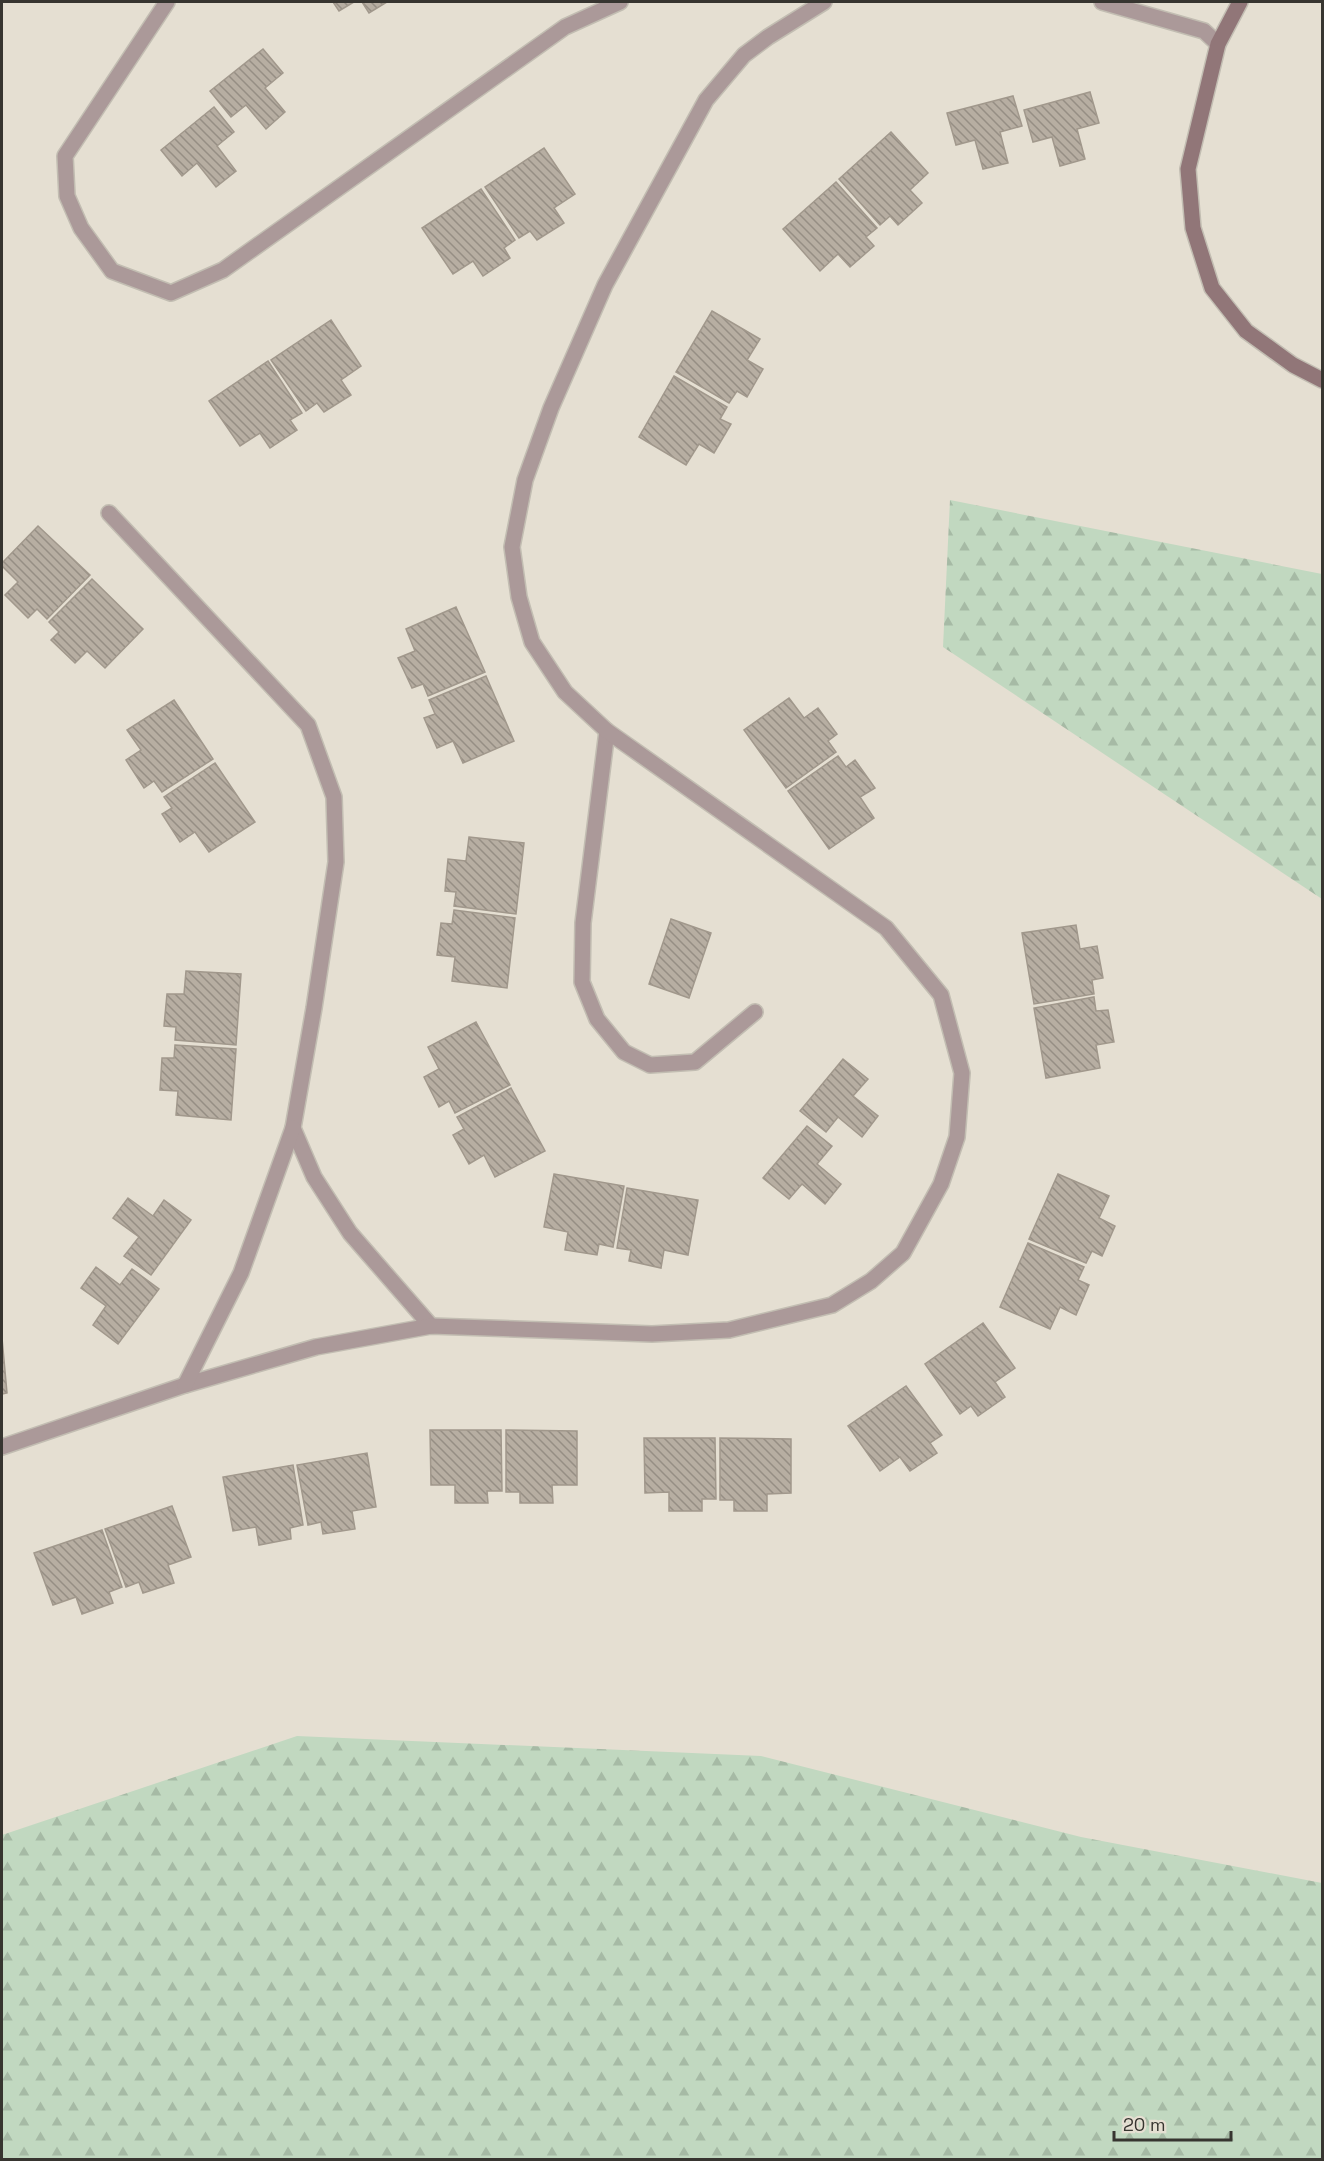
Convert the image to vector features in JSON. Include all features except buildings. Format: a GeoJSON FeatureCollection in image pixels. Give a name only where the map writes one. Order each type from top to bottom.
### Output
{"type":"FeatureCollection","features":[{"type":"Feature","properties":{"kind":"street"},"geometry":{"type":"LineString","coordinates":[[167,2],[65,156],[68,196],[81,228],[112,271],[171,292],[223,270],[565,27],[620,2]]}},
{"type":"Feature","properties":{"kind":"street"},"geometry":{"type":"LineString","coordinates":[[2,1447],[184,1384],[316,1347],[430,1326],[652,1334],[729,1330],[832,1305],[872,1281],[903,1253],[940,1184],[957,1137],[962,1073],[941,995],[886,928],[607,731],[565,692],[532,642],[519,597],[512,547],[525,480],[551,408],[605,285],[706,100],[744,55],[824,2]]}},
{"type":"Feature","properties":{"kind":"street"},"geometry":{"type":"LineString","coordinates":[[1102,2],[1204,31],[1218,44]]}},
{"type":"Feature","properties":{"kind":"street"},"geometry":{"type":"LineString","coordinates":[[1240,2],[1218,44],[1188,169],[1192,228],[1212,288],[1246,331],[1293,365],[1323,380]]}},
{"type":"Feature","properties":{"kind":"street"},"geometry":{"type":"LineString","coordinates":[[109,513],[308,725],[334,797],[336,862],[293,1128],[241,1273],[215,1328],[184,1384]]}},
{"type":"Feature","properties":{"kind":"street"},"geometry":{"type":"LineString","coordinates":[[607,731],[583,923],[582,982],[597,1019],[624,1052],[651,1065],[695,1062],[755,1012]]}},
{"type":"Feature","properties":{"kind":"street"},"geometry":{"type":"LineString","coordinates":[[293,1128],[314,1176],[350,1233],[430,1326]]}},
{"type":"Feature","properties":{"kind":"green space"},"geometry":{"type":"Polygon","coordinates":[[[950,500],[1322,574],[1322,899],[943,647],[950,500]]]}},
{"type":"Feature","properties":{"kind":"green space"},"geometry":{"type":"Polygon","coordinates":[[[297,1736],[761,1756],[1081,1837],[1322,1883],[1322,2159],[2,2159],[2,1835],[297,1736]]]}}]}
